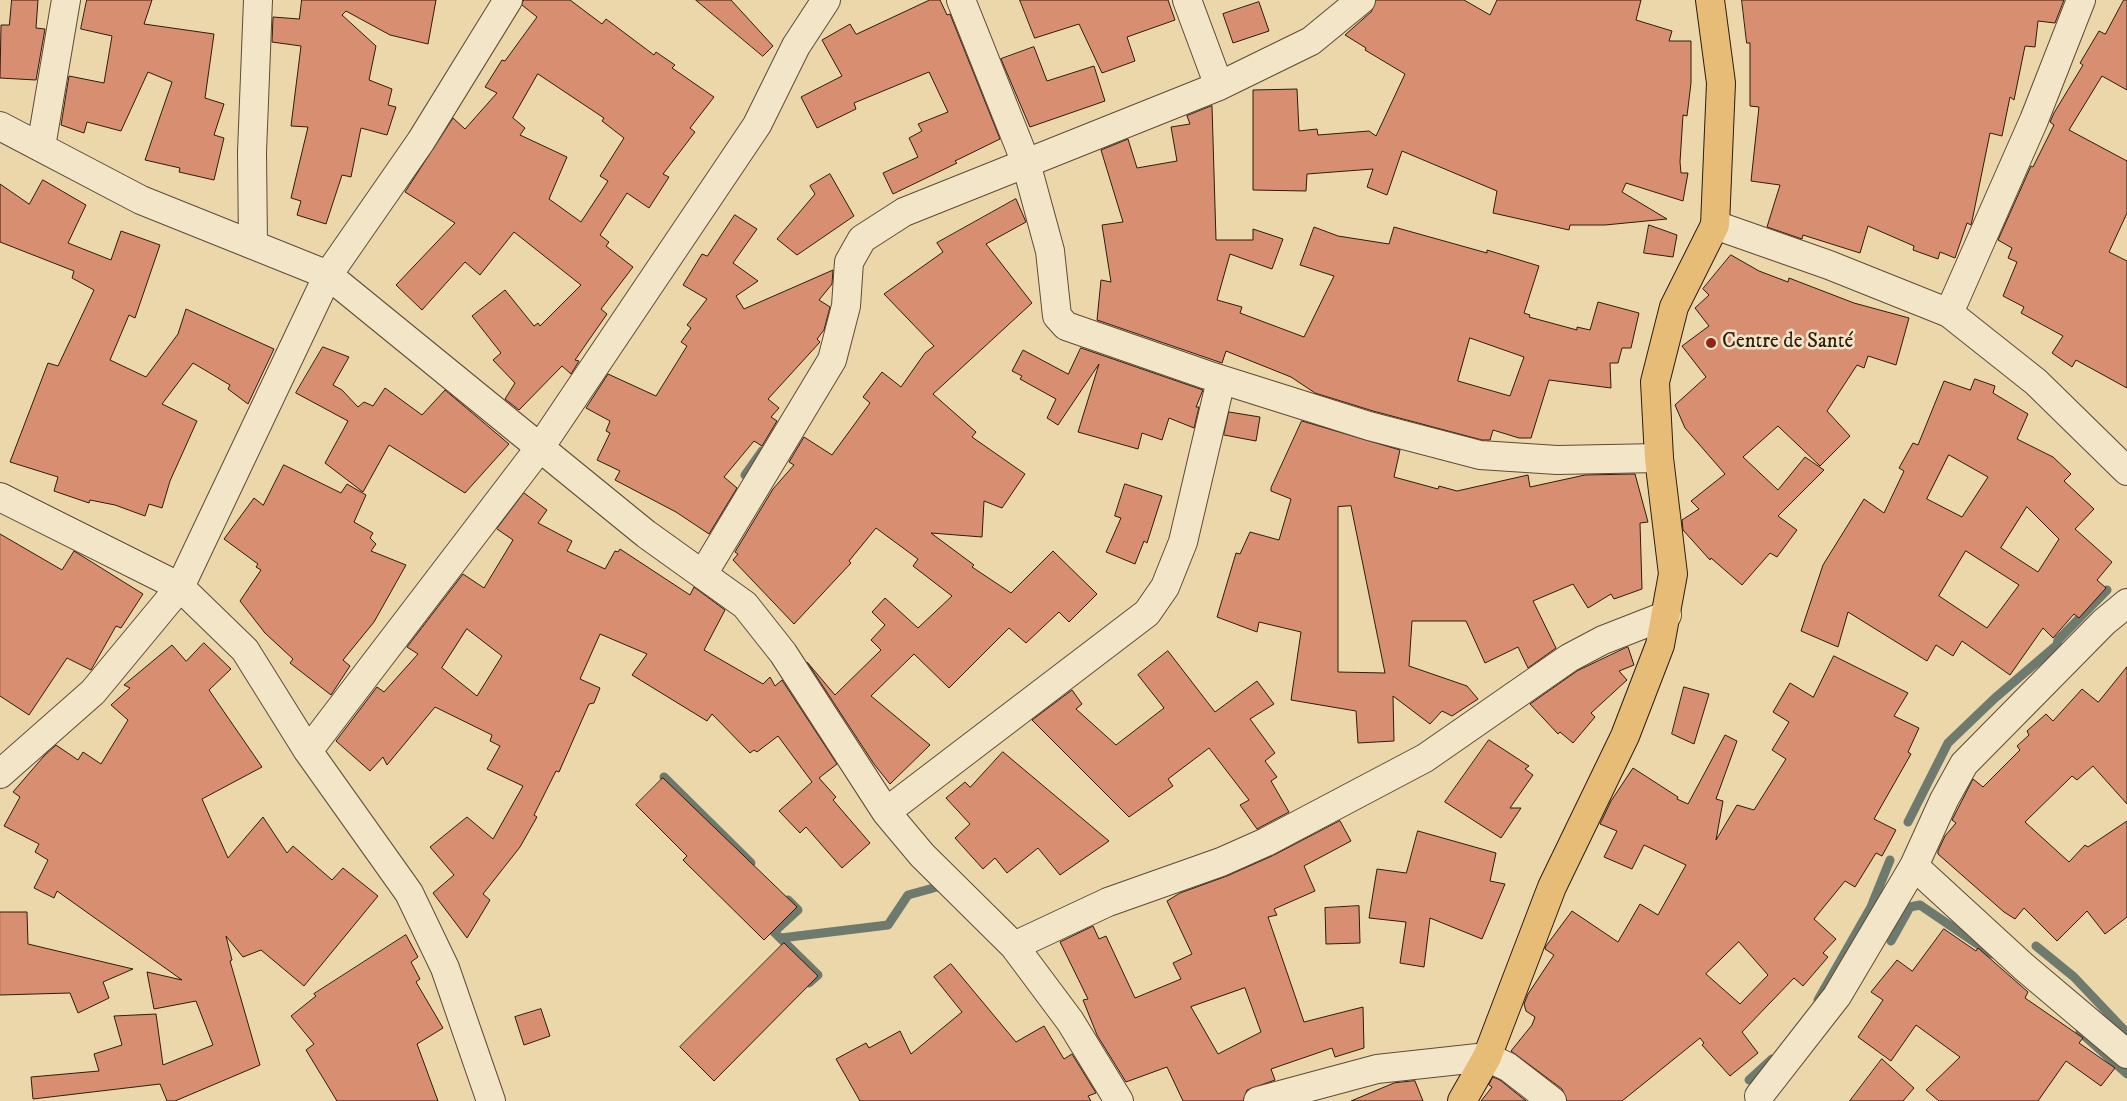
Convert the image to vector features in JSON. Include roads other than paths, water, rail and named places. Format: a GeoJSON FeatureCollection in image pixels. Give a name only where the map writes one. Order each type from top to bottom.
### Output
{"type":"FeatureCollection","features":[{"type":"Feature","properties":{"kind":"main road"},"geometry":{"type":"LineString","coordinates":[[1462,1101],[1488,1057],[1552,888],[1625,736],[1660,644],[1667,615],[1673,574],[1659,458],[1654,382],[1674,307],[1715,225],[1721,83],[1710,0]]}},
{"type":"Feature","properties":{"kind":"street"},"geometry":{"type":"LineString","coordinates":[[41,147],[66,0]]}},
{"type":"Feature","properties":{"kind":"street"},"geometry":{"type":"LineString","coordinates":[[253,245],[252,152],[258,0]]}},
{"type":"Feature","properties":{"kind":"street"},"geometry":{"type":"LineString","coordinates":[[0,774],[10,750],[93,692],[180,587],[328,275],[421,141],[508,0]]}},
{"type":"Feature","properties":{"kind":"street"},"geometry":{"type":"LineString","coordinates":[[308,751],[541,446],[757,125],[796,46],[826,0]]}},
{"type":"Feature","properties":{"kind":"street"},"geometry":{"type":"LineString","coordinates":[[961,0],[1026,163],[1050,251],[1058,316],[1066,326],[1221,380],[1368,426],[1480,455],[1557,460],[1659,458]]}},
{"type":"Feature","properties":{"kind":"street"},"geometry":{"type":"LineString","coordinates":[[1186,0],[1220,86]]}},
{"type":"Feature","properties":{"kind":"street"},"geometry":{"type":"LineString","coordinates":[[703,574],[832,360],[846,306],[849,262],[862,238],[904,212],[1220,86],[1311,41],[1361,0]]}},
{"type":"Feature","properties":{"kind":"street"},"geometry":{"type":"LineString","coordinates":[[1949,313],[2034,120],[2082,0]]}},
{"type":"Feature","properties":{"kind":"street"},"geometry":{"type":"LineString","coordinates":[[0,126],[141,200],[328,275],[541,446],[646,534],[745,605],[783,653],[886,812],[922,855],[1014,946],[1070,1021],[1119,1101]]}},
{"type":"Feature","properties":{"kind":"street"},"geometry":{"type":"LineString","coordinates":[[1715,225],[1829,265],[1949,313],[2036,382],[2127,470]]}},
{"type":"Feature","properties":{"kind":"street"},"geometry":{"type":"LineString","coordinates":[[886,812],[1147,613],[1165,587],[1183,542],[1221,380]]}},
{"type":"Feature","properties":{"kind":"street"},"geometry":{"type":"LineString","coordinates":[[0,496],[180,587],[245,650],[308,751],[408,893],[445,968],[491,1101]]}},
{"type":"Feature","properties":{"kind":"street"},"geometry":{"type":"LineString","coordinates":[[1759,1096],[1837,996],[1914,866],[1944,800],[1964,764],[2104,622],[2127,603]]}},
{"type":"Feature","properties":{"kind":"street"},"geometry":{"type":"LineString","coordinates":[[1014,946],[1108,902],[1221,862],[1266,842],[1425,758],[1569,658],[1603,640],[1667,615]]}},
{"type":"Feature","properties":{"kind":"street"},"geometry":{"type":"LineString","coordinates":[[1914,866],[2024,967],[2127,1054]]}},
{"type":"Feature","properties":{"kind":"street"},"geometry":{"type":"LineString","coordinates":[[1258,1101],[1377,1069],[1488,1057],[1508,1067],[1552,1101]]}},
{"type":"Feature","properties":{"kind":"waterway"},"geometry":{"type":"LineString","coordinates":[[745,475],[762,451]]}},
{"type":"Feature","properties":{"kind":"waterway"},"geometry":{"type":"LineString","coordinates":[[1908,822],[1948,743],[1995,698],[2057,645],[2058,640],[2107,590]]}},
{"type":"Feature","properties":{"kind":"waterway"},"geometry":{"type":"LineString","coordinates":[[664,777],[751,863]]}},
{"type":"Feature","properties":{"kind":"waterway"},"geometry":{"type":"LineString","coordinates":[[1818,1000],[1871,907],[1890,860]]}},
{"type":"Feature","properties":{"kind":"waterway"},"geometry":{"type":"LineString","coordinates":[[781,938],[888,925],[908,895],[937,887]]}},
{"type":"Feature","properties":{"kind":"waterway"},"geometry":{"type":"LineString","coordinates":[[788,900],[798,910],[774,932],[818,975],[809,983]]}},
{"type":"Feature","properties":{"kind":"waterway"},"geometry":{"type":"LineString","coordinates":[[1891,941],[1910,907],[1920,905],[1992,954]]}},
{"type":"Feature","properties":{"kind":"waterway"},"geometry":{"type":"LineString","coordinates":[[2036,946],[2074,977],[2127,1033]]}},
{"type":"Feature","properties":{"kind":"waterway"},"geometry":{"type":"LineString","coordinates":[[2080,1032],[2127,1074]]}},
{"type":"Feature","properties":{"kind":"waterway"},"geometry":{"type":"LineString","coordinates":[[1749,1080],[1772,1059]]}},
{"type":"Feature","properties":{"kind":"place","name":"Centre de Santé"},"geometry":{"type":"Point","coordinates":[1711,343]}}]}
